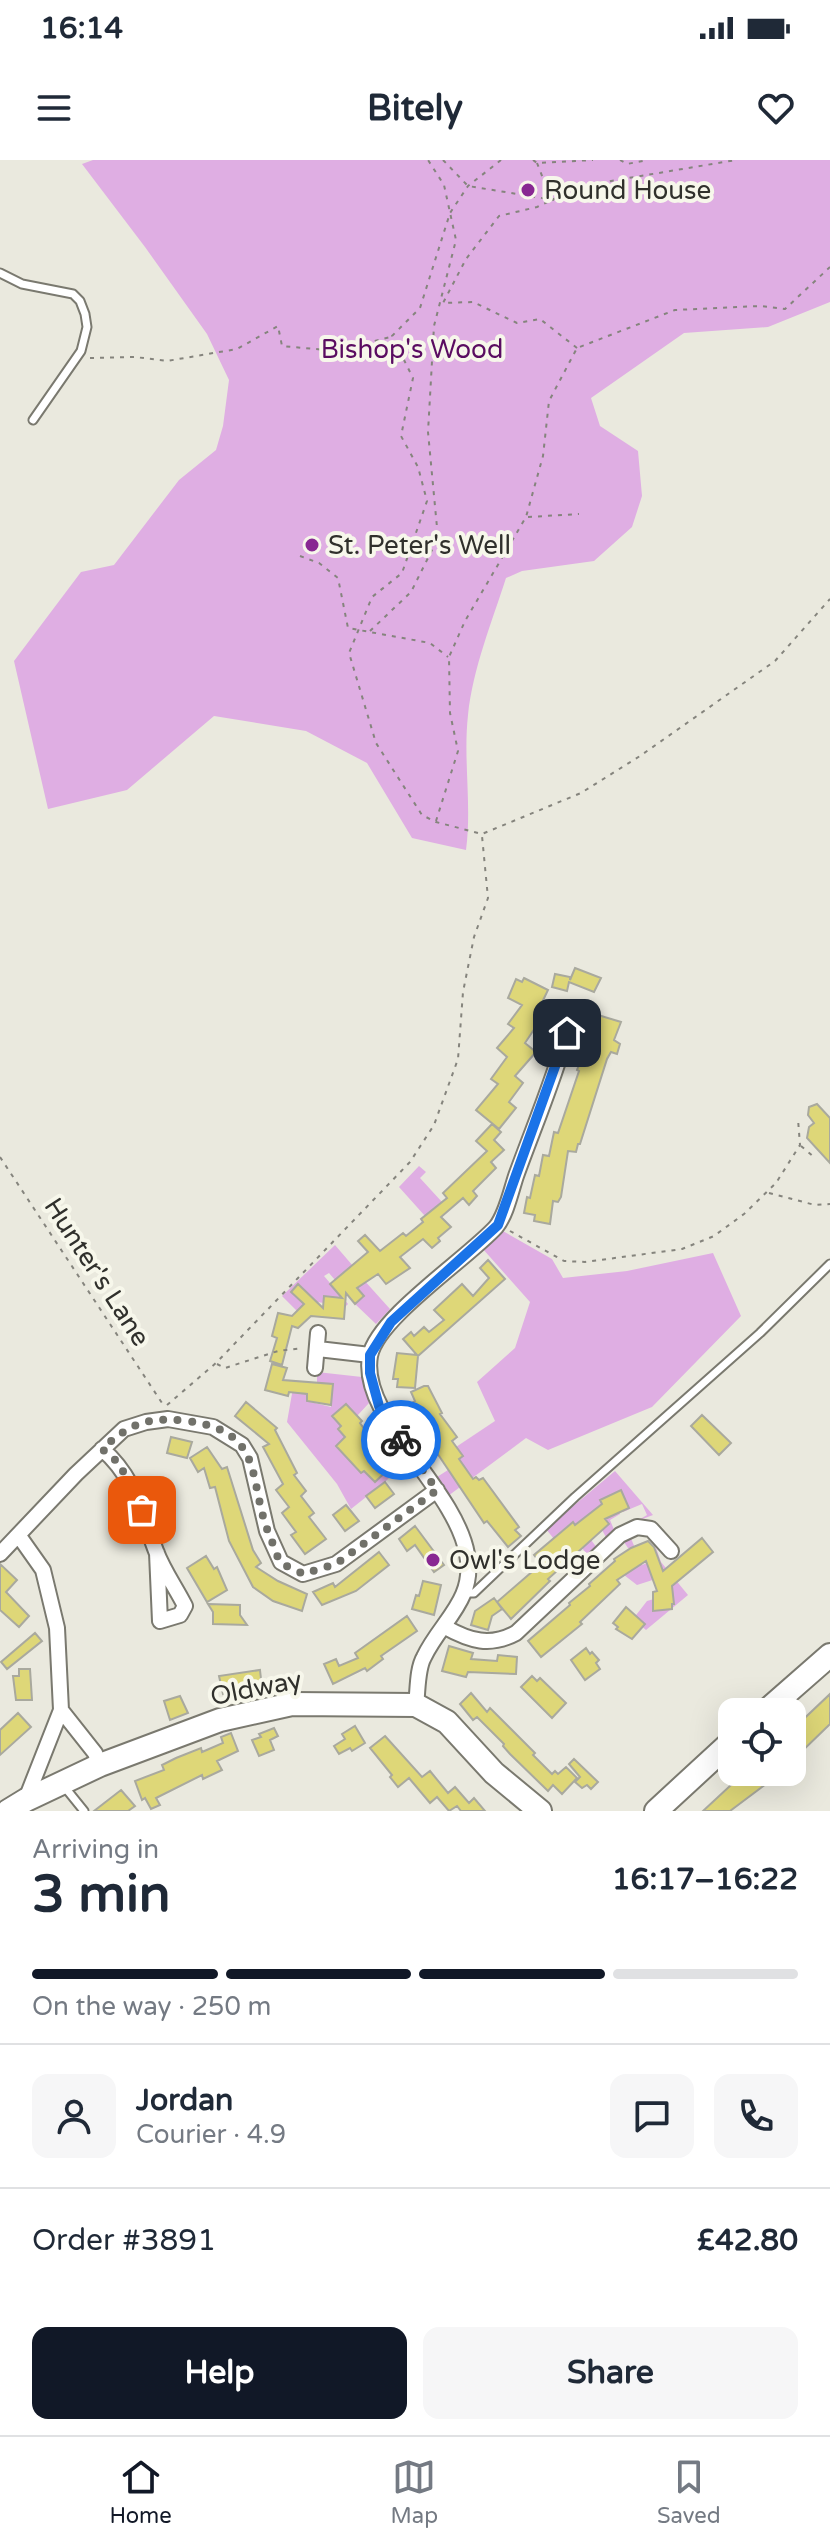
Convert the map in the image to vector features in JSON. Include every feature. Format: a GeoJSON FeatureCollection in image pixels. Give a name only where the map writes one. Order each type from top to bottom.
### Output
{"type":"FeatureCollection","features":[{"type":"Feature","properties":{"kind":"street"},"geometry":{"type":"LineString","coordinates":[[540,1811],[494,1773],[447,1722],[416,1705],[422,1658],[465,1593],[468,1556],[458,1522],[379,1406],[370,1373],[370,1355],[391,1322],[498,1225],[567,1033]]}},
{"type":"Feature","properties":{"kind":"street"},"geometry":{"type":"LineString","coordinates":[[543,1043],[562,1051]]}},
{"type":"Feature","properties":{"kind":"street"},"geometry":{"type":"LineString","coordinates":[[315,1368],[318,1333]]}},
{"type":"Feature","properties":{"kind":"street"},"geometry":{"type":"LineString","coordinates":[[318,1349],[370,1355]]}},
{"type":"Feature","properties":{"kind":"street"},"geometry":{"type":"LineString","coordinates":[[0,1554],[124,1429],[146,1422],[168,1419],[196,1422],[221,1431],[242,1445],[250,1458],[267,1531],[281,1562],[303,1574],[336,1564],[437,1490]]}},
{"type":"Feature","properties":{"kind":"street"},"geometry":{"type":"LineString","coordinates":[[102,1449],[119,1463],[136,1494],[157,1553]]}},
{"type":"Feature","properties":{"kind":"street"},"geometry":{"type":"LineString","coordinates":[[445,1627],[479,1642],[504,1639],[516,1633],[629,1530],[651,1529],[671,1551]]}},
{"type":"Feature","properties":{"kind":"street"},"geometry":{"type":"LineString","coordinates":[[17,1805],[61,1710],[57,1628],[43,1570],[19,1536]]}},
{"type":"Feature","properties":{"kind":"street"},"geometry":{"type":"LineString","coordinates":[[781,1698],[830,1655]]}},
{"type":"Feature","properties":{"kind":"street","name":"Oldway"},"geometry":{"type":"LineString","coordinates":[[17,1805],[100,1765],[220,1720],[292,1704],[416,1705]]}},
{"type":"Feature","properties":{"kind":"street"},"geometry":{"type":"LineString","coordinates":[[61,1710],[95,1753],[100,1765]]}},
{"type":"Feature","properties":{"kind":"street"},"geometry":{"type":"LineString","coordinates":[[656,1811],[718,1754]]}},
{"type":"Feature","properties":{"kind":"lane"},"geometry":{"type":"LineString","coordinates":[[0,273],[22,284],[73,294],[80,301],[87,327],[81,351],[33,420]]}},
{"type":"Feature","properties":{"kind":"lane"},"geometry":{"type":"LineString","coordinates":[[465,1593],[474,1593],[565,1506],[760,1333],[830,1264]]}},
{"type":"Feature","properties":{"kind":"lane"},"geometry":{"type":"LineString","coordinates":[[62,1783],[84,1811]]}},
{"type":"Feature","properties":{"kind":"path"},"geometry":{"type":"LineString","coordinates":[[370,631],[411,592],[438,538],[428,432],[434,326],[456,240],[444,185],[428,160]]}},
{"type":"Feature","properties":{"kind":"path"},"geometry":{"type":"LineString","coordinates":[[443,160],[468,186],[555,200]]}},
{"type":"Feature","properties":{"kind":"path"},"geometry":{"type":"LineString","coordinates":[[75,359],[124,357],[167,361],[237,349],[278,326],[282,346],[337,351],[392,336],[420,308],[450,213],[468,186],[501,160]]}},
{"type":"Feature","properties":{"kind":"path"},"geometry":{"type":"LineString","coordinates":[[533,160],[548,191],[736,160]]}},
{"type":"Feature","properties":{"kind":"path"},"geometry":{"type":"LineString","coordinates":[[537,163],[593,160]]}},
{"type":"Feature","properties":{"kind":"path"},"geometry":{"type":"LineString","coordinates":[[620,160],[627,164],[648,160]]}},
{"type":"Feature","properties":{"kind":"path"},"geometry":{"type":"LineString","coordinates":[[577,348],[540,319],[517,323],[473,302],[443,303],[466,259],[499,216],[555,200],[581,186]]}},
{"type":"Feature","properties":{"kind":"path"},"geometry":{"type":"LineString","coordinates":[[436,822],[458,751],[450,713],[449,657],[465,621],[526,517],[543,456],[549,401],[577,348],[675,310],[760,306],[785,309],[830,267]]}},
{"type":"Feature","properties":{"kind":"path"},"geometry":{"type":"LineString","coordinates":[[392,336],[413,378],[401,436],[418,467],[427,501],[402,573],[372,597],[349,653],[376,743],[422,815],[436,822],[482,834],[581,793],[640,756],[775,661],[830,599]]}},
{"type":"Feature","properties":{"kind":"path"},"geometry":{"type":"LineString","coordinates":[[526,517],[579,514]]}},
{"type":"Feature","properties":{"kind":"path"},"geometry":{"type":"LineString","coordinates":[[300,556],[319,563],[338,578],[348,628],[430,643],[449,657]]}},
{"type":"Feature","properties":{"kind":"path"},"geometry":{"type":"LineString","coordinates":[[318,1349],[278,1351],[225,1368],[216,1363],[410,1162],[434,1125],[458,1059],[463,992],[474,937],[488,898],[482,834]]}},
{"type":"Feature","properties":{"kind":"path"},"geometry":{"type":"LineString","coordinates":[[498,1225],[564,1261],[585,1262],[682,1249],[714,1236],[767,1192],[800,1145],[798,1119]]}},
{"type":"Feature","properties":{"kind":"path"},"geometry":{"type":"LineString","coordinates":[[800,1145],[815,1158]]}},
{"type":"Feature","properties":{"kind":"path","name":"Hunter's Lane"},"geometry":{"type":"LineString","coordinates":[[0,1157],[165,1407],[216,1363]]}},
{"type":"Feature","properties":{"kind":"path"},"geometry":{"type":"LineString","coordinates":[[767,1192],[815,1205],[830,1204]]}},
{"type":"Feature","properties":{"kind":"green space","name":"Bishop's Wood"},"geometry":{"type":"Polygon","coordinates":[[[93,160],[830,160],[830,302],[768,327],[684,333],[591,398],[600,426],[638,451],[642,496],[632,527],[594,561],[522,571],[506,578],[470,697],[466,850],[412,838],[367,763],[306,731],[214,716],[127,790],[48,809],[14,661],[81,572],[114,565],[179,480],[216,450],[223,426],[229,380],[207,334],[82,164],[93,160]]]}},
{"type":"Feature","properties":{"kind":"green space"},"geometry":{"type":"Polygon","coordinates":[[[419,1166],[426,1172],[420,1178],[442,1202],[425,1216],[399,1187],[419,1166]]]}},
{"type":"Feature","properties":{"kind":"green space"},"geometry":{"type":"Polygon","coordinates":[[[501,1230],[552,1259],[563,1278],[627,1271],[713,1253],[741,1316],[652,1407],[548,1450],[526,1438],[448,1496],[437,1477],[448,1470],[460,1485],[459,1459],[463,1456],[456,1447],[495,1421],[477,1382],[515,1348],[530,1302],[482,1248],[501,1230]]]}},
{"type":"Feature","properties":{"kind":"green space"},"geometry":{"type":"Polygon","coordinates":[[[335,1245],[353,1266],[335,1280],[329,1273],[324,1276],[348,1304],[345,1307],[334,1297],[324,1296],[324,1303],[317,1302],[299,1284],[291,1291],[304,1304],[297,1311],[282,1296],[335,1245]]]}},
{"type":"Feature","properties":{"kind":"green space"},"geometry":{"type":"Polygon","coordinates":[[[363,1279],[390,1309],[376,1324],[355,1304],[364,1297],[358,1289],[363,1279]]]}},
{"type":"Feature","properties":{"kind":"green space"},"geometry":{"type":"Polygon","coordinates":[[[317,1372],[362,1377],[369,1403],[357,1416],[346,1404],[333,1416],[345,1437],[336,1446],[344,1455],[349,1451],[375,1482],[394,1464],[384,1454],[394,1445],[406,1461],[351,1509],[337,1484],[287,1422],[293,1388],[307,1394],[307,1401],[331,1407],[333,1385],[317,1383],[317,1372]]]}},
{"type":"Feature","properties":{"kind":"green space"},"geometry":{"type":"Polygon","coordinates":[[[615,1471],[653,1515],[637,1521],[647,1515],[642,1504],[623,1512],[621,1507],[627,1503],[621,1491],[601,1500],[618,1508],[620,1514],[610,1520],[615,1532],[607,1539],[602,1530],[609,1524],[597,1508],[578,1522],[597,1548],[588,1556],[582,1548],[589,1542],[572,1522],[555,1536],[566,1554],[546,1529],[615,1471]]]}},
{"type":"Feature","properties":{"kind":"green space"},"geometry":{"type":"Polygon","coordinates":[[[630,1536],[642,1565],[658,1558],[654,1542],[661,1562],[688,1595],[672,1608],[674,1596],[665,1576],[637,1585],[624,1575],[631,1548],[622,1539],[630,1536]]]}},
{"type":"Feature","properties":{"kind":"green space"},"geometry":{"type":"Polygon","coordinates":[[[654,1599],[653,1609],[671,1609],[646,1630],[633,1619],[647,1601],[654,1599]]]}},
{"type":"Feature","properties":{"kind":"building"},"geometry":{"type":"Polygon","coordinates":[[[575,968],[601,978],[594,992],[569,982],[567,991],[552,987],[555,974],[570,977],[570,980],[575,968]]]}},
{"type":"Feature","properties":{"kind":"building"},"geometry":{"type":"Polygon","coordinates":[[[524,978],[548,990],[536,1015],[541,1019],[525,1043],[536,1052],[515,1076],[523,1083],[509,1102],[516,1108],[499,1129],[476,1110],[498,1084],[491,1079],[507,1057],[497,1048],[514,1028],[508,1024],[522,1005],[508,998],[516,979],[522,982],[524,978]]]}},
{"type":"Feature","properties":{"kind":"building"},"geometry":{"type":"Polygon","coordinates":[[[598,1015],[621,1022],[614,1040],[620,1044],[617,1054],[611,1052],[607,1059],[576,1152],[568,1151],[561,1197],[558,1202],[553,1201],[550,1224],[534,1221],[535,1215],[524,1213],[527,1197],[530,1198],[535,1175],[539,1176],[543,1155],[549,1156],[554,1132],[558,1133],[598,1015]]]}},
{"type":"Feature","properties":{"kind":"building"},"geometry":{"type":"Polygon","coordinates":[[[817,1104],[830,1118],[830,1163],[807,1138],[809,1127],[814,1123],[808,1115],[809,1107],[817,1104]]]}},
{"type":"Feature","properties":{"kind":"building"},"geometry":{"type":"Polygon","coordinates":[[[492,1124],[501,1132],[494,1140],[504,1150],[491,1162],[496,1168],[473,1191],[477,1196],[469,1205],[463,1198],[441,1217],[451,1227],[438,1238],[440,1241],[432,1248],[423,1239],[400,1257],[410,1268],[386,1284],[378,1274],[357,1288],[364,1296],[355,1304],[346,1293],[344,1319],[311,1316],[298,1328],[292,1326],[282,1365],[270,1361],[277,1338],[272,1336],[278,1313],[292,1316],[304,1304],[291,1292],[298,1284],[323,1308],[324,1296],[342,1298],[330,1284],[368,1252],[358,1241],[365,1235],[380,1251],[423,1222],[421,1219],[447,1198],[443,1193],[487,1151],[476,1141],[492,1124]]]}},
{"type":"Feature","properties":{"kind":"building"},"geometry":{"type":"Polygon","coordinates":[[[488,1260],[505,1279],[418,1356],[415,1388],[397,1387],[398,1379],[393,1379],[397,1353],[417,1355],[403,1339],[411,1332],[414,1336],[424,1327],[429,1332],[444,1320],[434,1310],[462,1284],[473,1296],[489,1278],[480,1268],[488,1260]]]}},
{"type":"Feature","properties":{"kind":"building"},"geometry":{"type":"Polygon","coordinates":[[[272,1364],[287,1368],[283,1380],[333,1384],[331,1405],[307,1401],[307,1394],[289,1392],[288,1396],[265,1390],[272,1364]]]}},
{"type":"Feature","properties":{"kind":"building"},"geometry":{"type":"Polygon","coordinates":[[[428,1386],[440,1414],[457,1437],[452,1441],[463,1456],[459,1459],[473,1479],[483,1478],[519,1527],[515,1530],[521,1536],[508,1547],[487,1521],[484,1523],[413,1417],[408,1405],[415,1401],[411,1392],[428,1386]]]}},
{"type":"Feature","properties":{"kind":"building"},"geometry":{"type":"Polygon","coordinates":[[[246,1402],[277,1428],[275,1430],[297,1473],[294,1475],[306,1491],[301,1496],[314,1513],[309,1517],[326,1539],[305,1554],[291,1535],[296,1532],[282,1513],[289,1507],[276,1490],[283,1484],[263,1447],[269,1444],[235,1416],[246,1402]]]}},
{"type":"Feature","properties":{"kind":"building"},"geometry":{"type":"Polygon","coordinates":[[[346,1404],[394,1464],[375,1482],[364,1471],[361,1473],[336,1446],[345,1437],[332,1416],[346,1404]]]}},
{"type":"Feature","properties":{"kind":"building"},"geometry":{"type":"Polygon","coordinates":[[[702,1415],[731,1443],[719,1455],[691,1426],[702,1415]]]}},
{"type":"Feature","properties":{"kind":"building"},"geometry":{"type":"Polygon","coordinates":[[[171,1437],[192,1442],[187,1458],[167,1453],[171,1437]]]}},
{"type":"Feature","properties":{"kind":"building"},"geometry":{"type":"Polygon","coordinates":[[[207,1447],[222,1469],[227,1467],[253,1550],[261,1563],[256,1567],[307,1594],[302,1611],[273,1601],[253,1587],[229,1541],[215,1487],[210,1488],[204,1468],[198,1472],[190,1458],[207,1447]]]}},
{"type":"Feature","properties":{"kind":"building"},"geometry":{"type":"Polygon","coordinates":[[[385,1482],[394,1494],[375,1508],[366,1496],[385,1482]]]}},
{"type":"Feature","properties":{"kind":"building"},"geometry":{"type":"Polygon","coordinates":[[[621,1490],[629,1508],[605,1519],[609,1524],[548,1579],[550,1581],[511,1619],[497,1602],[541,1564],[534,1555],[573,1522],[575,1525],[602,1504],[600,1500],[621,1490]]]}},
{"type":"Feature","properties":{"kind":"building"},"geometry":{"type":"Polygon","coordinates":[[[346,1505],[359,1521],[345,1531],[333,1515],[346,1505]]]}},
{"type":"Feature","properties":{"kind":"building"},"geometry":{"type":"Polygon","coordinates":[[[415,1526],[444,1565],[434,1572],[415,1545],[407,1551],[399,1539],[415,1526]]]}},
{"type":"Feature","properties":{"kind":"building"},"geometry":{"type":"Polygon","coordinates":[[[702,1538],[713,1552],[672,1586],[672,1609],[653,1611],[653,1592],[657,1591],[646,1561],[617,1580],[620,1584],[580,1622],[582,1624],[541,1657],[528,1641],[590,1586],[614,1559],[631,1548],[648,1541],[654,1547],[663,1571],[702,1538]]]}},
{"type":"Feature","properties":{"kind":"building"},"geometry":{"type":"Polygon","coordinates":[[[379,1552],[389,1565],[356,1591],[322,1605],[313,1592],[333,1583],[335,1587],[379,1552]]]}},
{"type":"Feature","properties":{"kind":"building"},"geometry":{"type":"Polygon","coordinates":[[[206,1556],[214,1569],[217,1567],[227,1590],[207,1602],[187,1568],[206,1556]]]}},
{"type":"Feature","properties":{"kind":"building"},"geometry":{"type":"Polygon","coordinates":[[[0,1564],[17,1580],[6,1592],[29,1616],[19,1627],[0,1610],[0,1564]]]}},
{"type":"Feature","properties":{"kind":"building"},"geometry":{"type":"Polygon","coordinates":[[[423,1581],[441,1585],[434,1615],[412,1609],[423,1581]]]}},
{"type":"Feature","properties":{"kind":"building"},"geometry":{"type":"Polygon","coordinates":[[[494,1598],[502,1609],[492,1616],[488,1630],[471,1625],[475,1611],[494,1598]]]}},
{"type":"Feature","properties":{"kind":"building"},"geometry":{"type":"Polygon","coordinates":[[[208,1604],[240,1605],[240,1615],[247,1625],[213,1624],[213,1612],[208,1604]]]}},
{"type":"Feature","properties":{"kind":"building"},"geometry":{"type":"Polygon","coordinates":[[[626,1607],[645,1624],[632,1639],[616,1629],[618,1627],[613,1623],[626,1607]]]}},
{"type":"Feature","properties":{"kind":"building"},"geometry":{"type":"Polygon","coordinates":[[[407,1616],[417,1631],[381,1656],[383,1659],[367,1671],[365,1668],[333,1684],[324,1664],[336,1659],[339,1666],[358,1658],[355,1653],[407,1616]]]}},
{"type":"Feature","properties":{"kind":"building"},"geometry":{"type":"Polygon","coordinates":[[[35,1633],[42,1641],[7,1669],[1,1662],[35,1633]]]}},
{"type":"Feature","properties":{"kind":"building"},"geometry":{"type":"Polygon","coordinates":[[[449,1646],[473,1653],[471,1659],[497,1661],[498,1655],[517,1657],[516,1674],[468,1672],[466,1677],[442,1671],[449,1646]]]}},
{"type":"Feature","properties":{"kind":"building"},"geometry":{"type":"Polygon","coordinates":[[[586,1648],[599,1660],[596,1663],[600,1669],[585,1680],[571,1660],[586,1648]]]}},
{"type":"Feature","properties":{"kind":"building"},"geometry":{"type":"Polygon","coordinates":[[[19,1669],[30,1669],[32,1700],[16,1700],[13,1676],[19,1676],[19,1669]]]}},
{"type":"Feature","properties":{"kind":"building"},"geometry":{"type":"Polygon","coordinates":[[[260,1670],[262,1688],[223,1694],[219,1676],[260,1670]]]}},
{"type":"Feature","properties":{"kind":"building"},"geometry":{"type":"Polygon","coordinates":[[[532,1676],[537,1681],[540,1678],[566,1703],[552,1718],[521,1687],[532,1676]]]}},
{"type":"Feature","properties":{"kind":"building"},"geometry":{"type":"Polygon","coordinates":[[[471,1693],[487,1712],[490,1708],[535,1753],[533,1755],[552,1774],[555,1771],[558,1774],[566,1767],[577,1778],[562,1794],[553,1785],[548,1791],[477,1717],[473,1720],[460,1704],[471,1693]]]}},
{"type":"Feature","properties":{"kind":"building"},"geometry":{"type":"Polygon","coordinates":[[[830,1694],[830,1724],[806,1747],[806,1717],[830,1694]]]}},
{"type":"Feature","properties":{"kind":"building"},"geometry":{"type":"Polygon","coordinates":[[[180,1696],[188,1713],[170,1720],[164,1701],[180,1696]]]}},
{"type":"Feature","properties":{"kind":"building"},"geometry":{"type":"Polygon","coordinates":[[[18,1713],[31,1727],[0,1755],[0,1730],[18,1713]]]}},
{"type":"Feature","properties":{"kind":"building"},"geometry":{"type":"Polygon","coordinates":[[[355,1726],[365,1743],[339,1754],[334,1746],[345,1739],[342,1734],[355,1726]]]}},
{"type":"Feature","properties":{"kind":"building"},"geometry":{"type":"Polygon","coordinates":[[[274,1728],[278,1736],[270,1740],[274,1750],[259,1756],[252,1740],[274,1728]]]}},
{"type":"Feature","properties":{"kind":"building"},"geometry":{"type":"Polygon","coordinates":[[[231,1733],[238,1751],[217,1761],[222,1770],[203,1779],[202,1775],[156,1798],[160,1805],[151,1809],[145,1798],[142,1800],[135,1781],[164,1770],[162,1765],[176,1758],[223,1743],[221,1737],[231,1733]]]}},
{"type":"Feature","properties":{"kind":"building"},"geometry":{"type":"Polygon","coordinates":[[[385,1736],[422,1777],[430,1771],[448,1793],[455,1787],[469,1803],[474,1798],[485,1811],[461,1811],[457,1806],[449,1811],[437,1797],[430,1803],[409,1778],[398,1787],[370,1748],[385,1736]]]}},
{"type":"Feature","properties":{"kind":"building"},"geometry":{"type":"Polygon","coordinates":[[[574,1759],[598,1782],[591,1789],[587,1785],[582,1788],[575,1782],[580,1777],[569,1764],[574,1759]]]}},
{"type":"Feature","properties":{"kind":"building"},"geometry":{"type":"Polygon","coordinates":[[[730,1786],[763,1786],[730,1811],[703,1811],[730,1786]]]}},
{"type":"Feature","properties":{"kind":"building"},"geometry":{"type":"Polygon","coordinates":[[[121,1790],[135,1806],[128,1811],[94,1811],[121,1790]]]}},
{"type":"Feature","properties":{"kind":"way so far"},"geometry":{"type":"LineString","coordinates":[[142,1510],[119,1463],[102,1449],[124,1429],[146,1422],[168,1419],[213,1427],[242,1445],[250,1458],[267,1531],[274,1547],[281,1562],[303,1574],[336,1564],[437,1490],[401,1440]]}},
{"type":"Feature","properties":{"kind":"place","name":"Round House"},"geometry":{"type":"Point","coordinates":[528,190]}},
{"type":"Feature","properties":{"kind":"place","name":"St. Peter's Well"},"geometry":{"type":"Point","coordinates":[312,545]}},
{"type":"Feature","properties":{"kind":"place","name":"Owl's Lodge"},"geometry":{"type":"Point","coordinates":[433,1560]}},
{"type":"Feature","properties":{"kind":"route"},"geometry":{"type":"LineString","coordinates":[[401,1440],[379,1406],[373,1390],[370,1355],[391,1322],[498,1225],[567,1033]]}}]}
